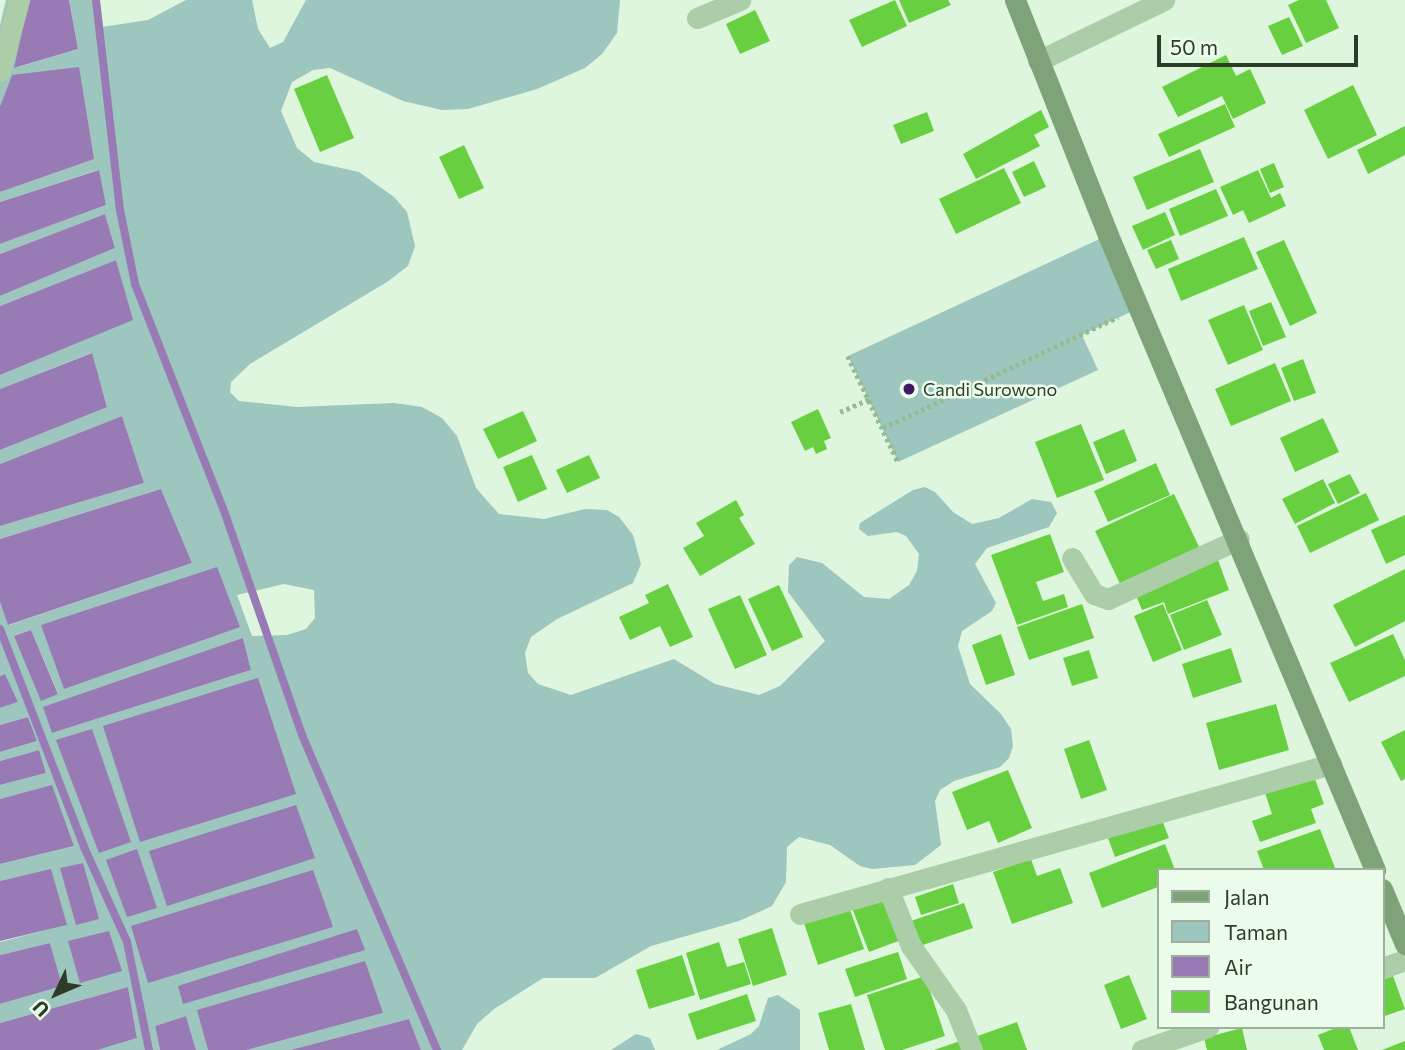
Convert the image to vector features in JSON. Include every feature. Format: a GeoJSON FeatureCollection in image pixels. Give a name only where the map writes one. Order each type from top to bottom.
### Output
{"type":"FeatureCollection","features":[{"type":"Feature","properties":{"kind":"street"},"geometry":{"type":"LineString","coordinates":[[0,71],[19,0]]}},
{"type":"Feature","properties":{"kind":"street"},"geometry":{"type":"LineString","coordinates":[[697,18],[740,0]]}},
{"type":"Feature","properties":{"kind":"street"},"geometry":{"type":"LineString","coordinates":[[1015,0],[1374,868]]}},
{"type":"Feature","properties":{"kind":"street"},"geometry":{"type":"LineString","coordinates":[[1038,61],[1164,0]]}},
{"type":"Feature","properties":{"kind":"street"},"geometry":{"type":"LineString","coordinates":[[1072,558],[1094,594],[1108,599],[1239,539]]}},
{"type":"Feature","properties":{"kind":"street"},"geometry":{"type":"LineString","coordinates":[[800,914],[1331,764]]}},
{"type":"Feature","properties":{"kind":"street"},"geometry":{"type":"LineString","coordinates":[[888,888],[911,946],[956,1010],[972,1050]]}},
{"type":"Feature","properties":{"kind":"street"},"geometry":{"type":"LineString","coordinates":[[1384,893],[1405,944]]}},
{"type":"Feature","properties":{"kind":"street"},"geometry":{"type":"LineString","coordinates":[[1384,967],[1405,960]]}},
{"type":"Feature","properties":{"kind":"street"},"geometry":{"type":"LineString","coordinates":[[1142,1050],[1202,1029]]}},
{"type":"Feature","properties":{"kind":"path"},"geometry":{"type":"LineString","coordinates":[[883,428],[1141,307]]}},
{"type":"Feature","properties":{"kind":"path"},"geometry":{"type":"LineString","coordinates":[[848,356],[898,461]]}},
{"type":"Feature","properties":{"kind":"path"},"geometry":{"type":"LineString","coordinates":[[840,412],[869,399]]}},
{"type":"Feature","properties":{"kind":"green space"},"geometry":{"type":"Polygon","coordinates":[[[6,0],[29,0],[15,68],[78,49],[69,0],[96,0],[102,27],[148,20],[186,0],[252,0],[258,29],[270,48],[283,42],[306,0],[620,0],[617,33],[602,54],[585,68],[537,89],[468,109],[442,110],[403,101],[330,68],[313,70],[292,82],[281,111],[297,148],[314,162],[359,172],[394,197],[407,212],[415,246],[408,266],[387,282],[250,364],[231,382],[230,392],[239,401],[297,407],[394,403],[422,407],[442,418],[457,436],[476,488],[499,514],[544,519],[585,509],[607,510],[619,517],[633,535],[641,564],[633,583],[557,619],[531,637],[525,653],[528,673],[538,684],[571,695],[674,659],[715,684],[759,695],[780,686],[825,641],[788,592],[789,565],[797,557],[822,563],[864,597],[889,599],[909,585],[917,571],[919,554],[906,536],[897,532],[868,536],[859,529],[860,523],[913,490],[925,487],[935,492],[953,512],[972,524],[999,518],[1032,499],[1051,502],[1057,513],[1049,527],[987,548],[975,564],[996,603],[992,611],[962,631],[958,646],[970,684],[1001,714],[1011,729],[1013,746],[1009,758],[1000,767],[954,781],[940,790],[935,801],[941,845],[915,865],[872,869],[860,866],[830,845],[799,837],[787,847],[786,882],[772,906],[739,921],[651,946],[595,978],[543,978],[494,1009],[477,1024],[462,1050],[421,1050],[409,1019],[290,1050],[247,1050],[383,1013],[198,1010],[208,1050],[196,1050],[186,1016],[155,1026],[160,1050],[98,1050],[137,1038],[128,987],[0,1023],[0,1004],[61,986],[50,943],[0,955],[0,942],[66,925],[51,870],[0,881],[0,864],[74,846],[52,786],[0,799],[0,785],[46,773],[39,750],[0,761],[0,752],[37,741],[28,717],[0,725],[0,708],[18,702],[5,674],[0,676],[0,602],[9,625],[192,563],[161,489],[0,539],[0,526],[144,483],[122,416],[0,464],[0,450],[107,406],[91,353],[0,389],[0,375],[132,320],[116,260],[0,306],[0,296],[115,248],[105,214],[0,254],[0,244],[106,205],[98,170],[0,202],[0,192],[93,159],[12,75],[0,106],[0,25],[6,0]],[[284,584],[237,595],[252,636],[287,635],[306,629],[315,618],[314,590],[284,584]],[[31,630],[14,636],[58,694],[31,630]],[[243,638],[52,733],[251,670],[243,638]]]}},
{"type":"Feature","properties":{"kind":"green space"},"geometry":{"type":"Polygon","coordinates":[[[1108,235],[1141,307],[1082,335],[1098,370],[898,462],[848,356],[1108,235]]]}},
{"type":"Feature","properties":{"kind":"green space"},"geometry":{"type":"Polygon","coordinates":[[[778,995],[800,1010],[800,1050],[717,1050],[751,1034],[759,1026],[768,998],[778,995]]]}},
{"type":"Feature","properties":{"kind":"green space"},"geometry":{"type":"Polygon","coordinates":[[[636,1034],[650,1038],[655,1050],[611,1050],[636,1034]]]}},
{"type":"Feature","properties":{"kind":"water"},"geometry":{"type":"Polygon","coordinates":[[[29,0],[69,0],[78,49],[14,68],[29,0]]]}},
{"type":"Feature","properties":{"kind":"water"},"geometry":{"type":"Polygon","coordinates":[[[79,67],[94,159],[0,192],[0,106],[12,75],[79,67]]]}},
{"type":"Feature","properties":{"kind":"water"},"geometry":{"type":"Polygon","coordinates":[[[99,170],[106,205],[0,244],[0,202],[99,170]]]}},
{"type":"Feature","properties":{"kind":"water"},"geometry":{"type":"Polygon","coordinates":[[[105,214],[115,248],[0,296],[0,254],[105,214]]]}},
{"type":"Feature","properties":{"kind":"water"},"geometry":{"type":"Polygon","coordinates":[[[116,260],[133,320],[0,375],[0,306],[116,260]]]}},
{"type":"Feature","properties":{"kind":"water"},"geometry":{"type":"Polygon","coordinates":[[[92,353],[107,407],[0,450],[0,389],[92,353]]]}},
{"type":"Feature","properties":{"kind":"water"},"geometry":{"type":"Polygon","coordinates":[[[122,416],[144,483],[0,526],[0,464],[122,416]]]}},
{"type":"Feature","properties":{"kind":"water"},"geometry":{"type":"Polygon","coordinates":[[[161,489],[192,563],[8,625],[0,602],[0,539],[161,489]]]}},
{"type":"Feature","properties":{"kind":"water"},"geometry":{"type":"Polygon","coordinates":[[[217,567],[240,627],[64,689],[41,625],[217,567]]]}},
{"type":"Feature","properties":{"kind":"water"},"geometry":{"type":"Polygon","coordinates":[[[31,630],[58,694],[41,701],[14,636],[31,630]]]}},
{"type":"Feature","properties":{"kind":"water"},"geometry":{"type":"Polygon","coordinates":[[[243,638],[251,670],[52,733],[43,707],[243,638]]]}},
{"type":"Feature","properties":{"kind":"water"},"geometry":{"type":"Polygon","coordinates":[[[5,674],[18,702],[0,708],[0,676],[5,674]]]}},
{"type":"Feature","properties":{"kind":"water"},"geometry":{"type":"Polygon","coordinates":[[[258,678],[296,794],[140,842],[103,726],[258,678]]]}},
{"type":"Feature","properties":{"kind":"water"},"geometry":{"type":"Polygon","coordinates":[[[28,717],[37,741],[0,752],[0,725],[28,717]]]}},
{"type":"Feature","properties":{"kind":"water"},"geometry":{"type":"Polygon","coordinates":[[[92,729],[131,842],[99,853],[56,740],[92,729]]]}},
{"type":"Feature","properties":{"kind":"water"},"geometry":{"type":"Polygon","coordinates":[[[39,750],[46,773],[0,785],[0,761],[39,750]]]}},
{"type":"Feature","properties":{"kind":"water"},"geometry":{"type":"Polygon","coordinates":[[[52,785],[74,846],[0,864],[0,799],[52,785]]]}},
{"type":"Feature","properties":{"kind":"water"},"geometry":{"type":"Polygon","coordinates":[[[296,805],[315,858],[167,906],[149,851],[296,805]]]}},
{"type":"Feature","properties":{"kind":"water"},"geometry":{"type":"Polygon","coordinates":[[[137,849],[157,908],[127,917],[106,860],[137,849]]]}},
{"type":"Feature","properties":{"kind":"water"},"geometry":{"type":"Polygon","coordinates":[[[83,863],[99,919],[76,925],[60,868],[83,863]]]}},
{"type":"Feature","properties":{"kind":"water"},"geometry":{"type":"Polygon","coordinates":[[[51,869],[67,925],[0,941],[0,881],[51,869]]]}},
{"type":"Feature","properties":{"kind":"water"},"geometry":{"type":"Polygon","coordinates":[[[313,870],[333,927],[148,983],[131,926],[313,870]]]}},
{"type":"Feature","properties":{"kind":"water"},"geometry":{"type":"Polygon","coordinates":[[[357,929],[365,950],[183,1004],[178,986],[357,929]]]}},
{"type":"Feature","properties":{"kind":"water"},"geometry":{"type":"Polygon","coordinates":[[[109,931],[122,971],[80,983],[68,941],[109,931]]]}},
{"type":"Feature","properties":{"kind":"water"},"geometry":{"type":"Polygon","coordinates":[[[50,943],[62,986],[0,1004],[0,955],[50,943]]]}},
{"type":"Feature","properties":{"kind":"water"},"geometry":{"type":"Polygon","coordinates":[[[365,961],[383,1013],[247,1050],[208,1050],[197,1010],[365,961]]]}},
{"type":"Feature","properties":{"kind":"water"},"geometry":{"type":"Polygon","coordinates":[[[128,987],[137,1038],[98,1050],[0,1050],[0,1023],[128,987]]]}},
{"type":"Feature","properties":{"kind":"water"},"geometry":{"type":"Polygon","coordinates":[[[186,1016],[196,1050],[160,1050],[155,1026],[186,1016]]]}},
{"type":"Feature","properties":{"kind":"water"},"geometry":{"type":"Polygon","coordinates":[[[409,1019],[421,1050],[290,1050],[386,1025],[409,1019]]]}},
{"type":"Feature","properties":{"kind":"building"},"geometry":{"type":"Polygon","coordinates":[[[895,0],[907,26],[862,47],[849,20],[895,0]]]}},
{"type":"Feature","properties":{"kind":"building"},"geometry":{"type":"Polygon","coordinates":[[[899,0],[948,0],[951,5],[909,23],[899,0]]]}},
{"type":"Feature","properties":{"kind":"building"},"geometry":{"type":"Polygon","coordinates":[[[1299,0],[1326,0],[1339,28],[1306,43],[1288,5],[1299,0]]]}},
{"type":"Feature","properties":{"kind":"building"},"geometry":{"type":"Polygon","coordinates":[[[755,10],[770,41],[740,54],[726,24],[755,10]]]}},
{"type":"Feature","properties":{"kind":"building"},"geometry":{"type":"Polygon","coordinates":[[[1289,17],[1303,46],[1282,55],[1268,26],[1289,17]]]}},
{"type":"Feature","properties":{"kind":"building"},"geometry":{"type":"Polygon","coordinates":[[[1226,55],[1236,76],[1250,69],[1266,103],[1233,119],[1222,96],[1178,117],[1162,87],[1226,55]]]}},
{"type":"Feature","properties":{"kind":"building"},"geometry":{"type":"Polygon","coordinates":[[[327,75],[354,138],[320,152],[294,89],[327,75]]]}},
{"type":"Feature","properties":{"kind":"building"},"geometry":{"type":"Polygon","coordinates":[[[1353,85],[1377,135],[1328,159],[1304,110],[1353,85]]]}},
{"type":"Feature","properties":{"kind":"building"},"geometry":{"type":"Polygon","coordinates":[[[1225,104],[1235,127],[1169,157],[1158,134],[1225,104]]]}},
{"type":"Feature","properties":{"kind":"building"},"geometry":{"type":"Polygon","coordinates":[[[1041,110],[1049,127],[1034,135],[1040,146],[976,179],[963,154],[1041,110]]]}},
{"type":"Feature","properties":{"kind":"building"},"geometry":{"type":"Polygon","coordinates":[[[927,112],[934,131],[901,144],[893,125],[927,112]]]}},
{"type":"Feature","properties":{"kind":"building"},"geometry":{"type":"Polygon","coordinates":[[[1405,126],[1405,155],[1368,174],[1357,150],[1405,126]]]}},
{"type":"Feature","properties":{"kind":"building"},"geometry":{"type":"Polygon","coordinates":[[[464,145],[484,188],[459,199],[439,157],[464,145]]]}},
{"type":"Feature","properties":{"kind":"building"},"geometry":{"type":"Polygon","coordinates":[[[1200,149],[1214,182],[1147,210],[1133,177],[1200,149]]]}},
{"type":"Feature","properties":{"kind":"building"},"geometry":{"type":"Polygon","coordinates":[[[1034,161],[1046,187],[1024,197],[1012,172],[1034,161]]]}},
{"type":"Feature","properties":{"kind":"building"},"geometry":{"type":"Polygon","coordinates":[[[1274,163],[1284,187],[1270,193],[1260,169],[1274,163]]]}},
{"type":"Feature","properties":{"kind":"building"},"geometry":{"type":"Polygon","coordinates":[[[1004,168],[1021,203],[956,234],[939,199],[1004,168]]]}},
{"type":"Feature","properties":{"kind":"building"},"geometry":{"type":"Polygon","coordinates":[[[1258,170],[1271,198],[1280,193],[1286,206],[1249,223],[1243,210],[1233,215],[1220,187],[1258,170]]]}},
{"type":"Feature","properties":{"kind":"building"},"geometry":{"type":"Polygon","coordinates":[[[1216,189],[1228,216],[1180,236],[1169,209],[1216,189]]]}},
{"type":"Feature","properties":{"kind":"building"},"geometry":{"type":"Polygon","coordinates":[[[1165,212],[1175,235],[1143,250],[1132,226],[1165,212]]]}},
{"type":"Feature","properties":{"kind":"building"},"geometry":{"type":"Polygon","coordinates":[[[1244,237],[1258,269],[1181,301],[1168,269],[1244,237]]]}},
{"type":"Feature","properties":{"kind":"building"},"geometry":{"type":"Polygon","coordinates":[[[1171,240],[1179,259],[1156,269],[1147,250],[1171,240]]]}},
{"type":"Feature","properties":{"kind":"building"},"geometry":{"type":"Polygon","coordinates":[[[1284,240],[1317,313],[1290,326],[1256,252],[1284,240]]]}},
{"type":"Feature","properties":{"kind":"building"},"geometry":{"type":"Polygon","coordinates":[[[1271,302],[1286,337],[1263,346],[1249,311],[1271,302]]]}},
{"type":"Feature","properties":{"kind":"building"},"geometry":{"type":"Polygon","coordinates":[[[1244,305],[1263,350],[1228,365],[1208,320],[1244,305]]]}},
{"type":"Feature","properties":{"kind":"building"},"geometry":{"type":"Polygon","coordinates":[[[1303,359],[1316,393],[1294,401],[1281,368],[1303,359]]]}},
{"type":"Feature","properties":{"kind":"building"},"geometry":{"type":"Polygon","coordinates":[[[1275,363],[1291,401],[1231,426],[1215,389],[1275,363]]]}},
{"type":"Feature","properties":{"kind":"building"},"geometry":{"type":"Polygon","coordinates":[[[818,409],[831,438],[824,441],[827,449],[816,454],[813,447],[805,451],[791,422],[818,409]]]}},
{"type":"Feature","properties":{"kind":"building"},"geometry":{"type":"Polygon","coordinates":[[[523,411],[537,441],[498,459],[483,429],[523,411]]]}},
{"type":"Feature","properties":{"kind":"building"},"geometry":{"type":"Polygon","coordinates":[[[1323,418],[1339,452],[1295,472],[1280,438],[1323,418]]]}},
{"type":"Feature","properties":{"kind":"building"},"geometry":{"type":"Polygon","coordinates":[[[1081,424],[1104,480],[1057,498],[1035,442],[1081,424]]]}},
{"type":"Feature","properties":{"kind":"building"},"geometry":{"type":"Polygon","coordinates":[[[1124,429],[1137,461],[1106,474],[1093,442],[1124,429]]]}},
{"type":"Feature","properties":{"kind":"building"},"geometry":{"type":"Polygon","coordinates":[[[532,455],[547,489],[518,502],[503,467],[532,455]]]}},
{"type":"Feature","properties":{"kind":"building"},"geometry":{"type":"Polygon","coordinates":[[[589,455],[600,478],[567,493],[556,470],[589,455]]]}},
{"type":"Feature","properties":{"kind":"building"},"geometry":{"type":"Polygon","coordinates":[[[1156,463],[1170,495],[1108,522],[1094,491],[1156,463]]]}},
{"type":"Feature","properties":{"kind":"building"},"geometry":{"type":"Polygon","coordinates":[[[1350,474],[1360,493],[1338,504],[1328,484],[1350,474]]]}},
{"type":"Feature","properties":{"kind":"building"},"geometry":{"type":"Polygon","coordinates":[[[1323,479],[1335,503],[1295,524],[1282,499],[1323,479]]]}},
{"type":"Feature","properties":{"kind":"building"},"geometry":{"type":"Polygon","coordinates":[[[1366,493],[1379,520],[1310,553],[1297,526],[1366,493]]]}},
{"type":"Feature","properties":{"kind":"building"},"geometry":{"type":"Polygon","coordinates":[[[1174,494],[1201,551],[1122,588],[1095,531],[1174,494]]]}},
{"type":"Feature","properties":{"kind":"building"},"geometry":{"type":"Polygon","coordinates":[[[736,500],[744,515],[739,518],[755,544],[700,576],[683,548],[704,536],[696,523],[736,500]]]}},
{"type":"Feature","properties":{"kind":"building"},"geometry":{"type":"Polygon","coordinates":[[[1405,515],[1405,555],[1386,564],[1371,530],[1405,515]]]}},
{"type":"Feature","properties":{"kind":"building"},"geometry":{"type":"Polygon","coordinates":[[[1050,534],[1064,572],[1036,582],[1043,601],[1064,594],[1068,607],[1017,625],[991,555],[1050,534]]]}},
{"type":"Feature","properties":{"kind":"building"},"geometry":{"type":"Polygon","coordinates":[[[1218,560],[1229,590],[1168,614],[1164,602],[1142,610],[1135,593],[1218,560]]]}},
{"type":"Feature","properties":{"kind":"building"},"geometry":{"type":"Polygon","coordinates":[[[1405,569],[1405,621],[1355,647],[1333,605],[1405,569]]]}},
{"type":"Feature","properties":{"kind":"building"},"geometry":{"type":"Polygon","coordinates":[[[668,584],[693,637],[670,647],[660,626],[630,640],[619,617],[649,603],[645,595],[668,584]]]}},
{"type":"Feature","properties":{"kind":"building"},"geometry":{"type":"Polygon","coordinates":[[[779,585],[803,637],[772,651],[748,599],[779,585]]]}},
{"type":"Feature","properties":{"kind":"building"},"geometry":{"type":"Polygon","coordinates":[[[740,595],[767,655],[735,669],[708,609],[740,595]]]}},
{"type":"Feature","properties":{"kind":"building"},"geometry":{"type":"Polygon","coordinates":[[[1207,600],[1222,635],[1184,650],[1170,615],[1207,600]]]}},
{"type":"Feature","properties":{"kind":"building"},"geometry":{"type":"Polygon","coordinates":[[[1082,604],[1094,638],[1029,660],[1017,627],[1082,604]]]}},
{"type":"Feature","properties":{"kind":"building"},"geometry":{"type":"Polygon","coordinates":[[[1163,604],[1182,650],[1153,662],[1134,616],[1163,604]]]}},
{"type":"Feature","properties":{"kind":"building"},"geometry":{"type":"Polygon","coordinates":[[[1001,634],[1015,675],[986,685],[972,645],[1001,634]]]}},
{"type":"Feature","properties":{"kind":"building"},"geometry":{"type":"Polygon","coordinates":[[[1393,634],[1405,660],[1405,676],[1349,702],[1330,663],[1393,634]]]}},
{"type":"Feature","properties":{"kind":"building"},"geometry":{"type":"Polygon","coordinates":[[[1231,648],[1242,682],[1193,698],[1182,664],[1231,648]]]}},
{"type":"Feature","properties":{"kind":"building"},"geometry":{"type":"Polygon","coordinates":[[[1089,650],[1098,678],[1072,686],[1063,658],[1089,650]]]}},
{"type":"Feature","properties":{"kind":"building"},"geometry":{"type":"Polygon","coordinates":[[[1276,704],[1289,750],[1219,770],[1206,723],[1276,704]]]}},
{"type":"Feature","properties":{"kind":"building"},"geometry":{"type":"Polygon","coordinates":[[[1405,730],[1405,779],[1401,781],[1381,742],[1405,730]]]}},
{"type":"Feature","properties":{"kind":"building"},"geometry":{"type":"Polygon","coordinates":[[[1089,740],[1107,790],[1081,799],[1064,749],[1089,740]]]}},
{"type":"Feature","properties":{"kind":"building"},"geometry":{"type":"Polygon","coordinates":[[[1008,770],[1032,828],[998,843],[989,821],[967,830],[952,792],[1008,770]]]}},
{"type":"Feature","properties":{"kind":"building"},"geometry":{"type":"Polygon","coordinates":[[[1314,776],[1324,804],[1311,809],[1316,823],[1260,842],[1252,821],[1272,814],[1265,793],[1314,776]]]}},
{"type":"Feature","properties":{"kind":"building"},"geometry":{"type":"Polygon","coordinates":[[[1160,815],[1169,838],[1115,857],[1107,835],[1160,815]]]}},
{"type":"Feature","properties":{"kind":"building"},"geometry":{"type":"Polygon","coordinates":[[[1320,829],[1335,868],[1263,868],[1257,851],[1320,829]]]}},
{"type":"Feature","properties":{"kind":"building"},"geometry":{"type":"Polygon","coordinates":[[[1165,844],[1174,868],[1156,868],[1156,888],[1102,908],[1089,873],[1165,844]]]}},
{"type":"Feature","properties":{"kind":"building"},"geometry":{"type":"Polygon","coordinates":[[[1031,859],[1037,876],[1060,868],[1073,903],[1012,924],[993,872],[1031,859]]]}},
{"type":"Feature","properties":{"kind":"building"},"geometry":{"type":"Polygon","coordinates":[[[953,884],[959,903],[921,915],[915,897],[953,884]]]}},
{"type":"Feature","properties":{"kind":"building"},"geometry":{"type":"Polygon","coordinates":[[[884,896],[901,940],[869,952],[852,908],[884,896]]]}},
{"type":"Feature","properties":{"kind":"building"},"geometry":{"type":"Polygon","coordinates":[[[964,903],[973,928],[914,948],[905,923],[964,903]]]}},
{"type":"Feature","properties":{"kind":"building"},"geometry":{"type":"Polygon","coordinates":[[[848,904],[864,949],[818,965],[803,920],[848,904]]]}},
{"type":"Feature","properties":{"kind":"building"},"geometry":{"type":"Polygon","coordinates":[[[772,928],[787,975],[753,986],[738,939],[772,928]]]}},
{"type":"Feature","properties":{"kind":"building"},"geometry":{"type":"Polygon","coordinates":[[[719,942],[727,967],[744,962],[751,984],[700,1000],[686,953],[719,942]]]}},
{"type":"Feature","properties":{"kind":"building"},"geometry":{"type":"Polygon","coordinates":[[[898,952],[907,979],[855,997],[845,969],[898,952]]]}},
{"type":"Feature","properties":{"kind":"building"},"geometry":{"type":"Polygon","coordinates":[[[682,955],[695,995],[649,1009],[636,970],[682,955]]]}},
{"type":"Feature","properties":{"kind":"building"},"geometry":{"type":"Polygon","coordinates":[[[1129,975],[1147,1019],[1121,1029],[1104,985],[1129,975]]]}},
{"type":"Feature","properties":{"kind":"building"},"geometry":{"type":"Polygon","coordinates":[[[925,976],[945,1036],[902,1050],[885,1050],[867,995],[925,976]]]}},
{"type":"Feature","properties":{"kind":"building"},"geometry":{"type":"Polygon","coordinates":[[[1393,976],[1405,1009],[1384,1016],[1384,979],[1393,976]]]}},
{"type":"Feature","properties":{"kind":"building"},"geometry":{"type":"Polygon","coordinates":[[[747,994],[756,1021],[697,1040],[688,1014],[747,994]]]}},
{"type":"Feature","properties":{"kind":"building"},"geometry":{"type":"Polygon","coordinates":[[[851,1004],[865,1050],[829,1050],[818,1013],[851,1004]]]}},
{"type":"Feature","properties":{"kind":"building"},"geometry":{"type":"Polygon","coordinates":[[[1017,1022],[1027,1050],[977,1050],[972,1038],[1017,1022]]]}},
{"type":"Feature","properties":{"kind":"building"},"geometry":{"type":"Polygon","coordinates":[[[1242,1029],[1247,1050],[1207,1050],[1204,1038],[1242,1029]]]}},
{"type":"Feature","properties":{"kind":"building"},"geometry":{"type":"Polygon","coordinates":[[[1333,1029],[1350,1029],[1358,1050],[1324,1050],[1318,1035],[1333,1029]]]}},
{"type":"Feature","properties":{"kind":"building"},"geometry":{"type":"Polygon","coordinates":[[[963,1040],[967,1050],[934,1050],[963,1040]]]}},
{"type":"Feature","properties":{"kind":"building"},"geometry":{"type":"Polygon","coordinates":[[[1405,1041],[1405,1050],[1382,1050],[1405,1041]]]}},
{"type":"Feature","properties":{"kind":"waterway"},"geometry":{"type":"LineString","coordinates":[[96,0],[120,210],[135,284],[223,508],[302,735],[437,1050]]}},
{"type":"Feature","properties":{"kind":"waterway"},"geometry":{"type":"LineString","coordinates":[[0,629],[84,847],[127,942],[149,1050]]}},
{"type":"Feature","properties":{"kind":"place","name":"Candi Surowono"},"geometry":{"type":"Point","coordinates":[909,389]}}]}
